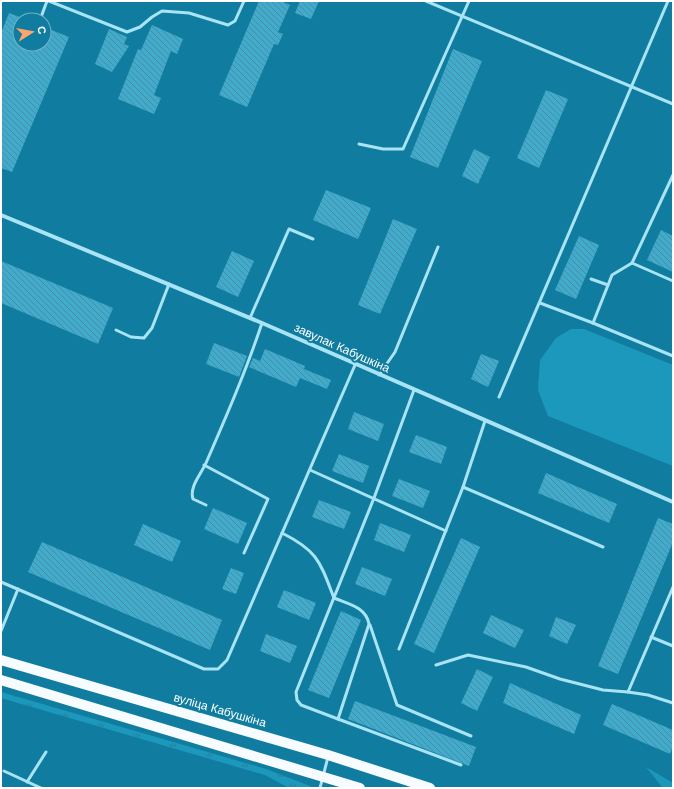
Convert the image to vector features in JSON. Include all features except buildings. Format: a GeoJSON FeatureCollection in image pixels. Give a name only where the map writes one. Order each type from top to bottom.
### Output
{"type":"FeatureCollection","features":[{"type":"Feature","properties":{"kind":"main road","name":"вуліца Кабушкіна"},"geometry":{"type":"LineString","coordinates":[[1,660],[328,755],[430,788]]}},
{"type":"Feature","properties":{"kind":"main road"},"geometry":{"type":"LineString","coordinates":[[1,680],[360,788]]}},
{"type":"Feature","properties":{"kind":"street","name":"завулак Кабушкіна"},"geometry":{"type":"LineString","coordinates":[[1,214],[262,323],[355,365],[673,502]]}},
{"type":"Feature","properties":{"kind":"lane"},"geometry":{"type":"LineString","coordinates":[[43,12],[48,1],[127,32],[140,27],[162,11],[189,13],[228,25],[235,21],[244,1]]}},
{"type":"Feature","properties":{"kind":"lane"},"geometry":{"type":"LineString","coordinates":[[426,1],[673,104]]}},
{"type":"Feature","properties":{"kind":"lane"},"geometry":{"type":"LineString","coordinates":[[359,144],[383,149],[403,149],[469,1]]}},
{"type":"Feature","properties":{"kind":"lane"},"geometry":{"type":"LineString","coordinates":[[499,397],[668,1]]}},
{"type":"Feature","properties":{"kind":"lane"},"geometry":{"type":"LineString","coordinates":[[594,322],[612,275],[632,263],[673,175]]}},
{"type":"Feature","properties":{"kind":"lane"},"geometry":{"type":"LineString","coordinates":[[250,318],[289,229],[313,239]]}},
{"type":"Feature","properties":{"kind":"lane"},"geometry":{"type":"LineString","coordinates":[[379,375],[395,352],[438,247]]}},
{"type":"Feature","properties":{"kind":"lane"},"geometry":{"type":"LineString","coordinates":[[632,263],[673,281]]}},
{"type":"Feature","properties":{"kind":"lane"},"geometry":{"type":"LineString","coordinates":[[591,279],[608,285]]}},
{"type":"Feature","properties":{"kind":"lane"},"geometry":{"type":"LineString","coordinates":[[116,330],[131,337],[144,338],[152,328],[169,284]]}},
{"type":"Feature","properties":{"kind":"lane"},"geometry":{"type":"LineString","coordinates":[[540,303],[594,322],[673,356]]}},
{"type":"Feature","properties":{"kind":"lane"},"geometry":{"type":"LineString","coordinates":[[206,505],[193,499],[192,494],[198,476],[223,419],[242,382],[262,323]]}},
{"type":"Feature","properties":{"kind":"lane"},"geometry":{"type":"LineString","coordinates":[[1,582],[204,669],[218,669],[227,660],[355,365]]}},
{"type":"Feature","properties":{"kind":"lane"},"geometry":{"type":"LineString","coordinates":[[414,390],[374,498],[296,692],[297,700],[301,705],[461,765]]}},
{"type":"Feature","properties":{"kind":"lane"},"geometry":{"type":"LineString","coordinates":[[399,649],[463,487],[485,421]]}},
{"type":"Feature","properties":{"kind":"lane"},"geometry":{"type":"LineString","coordinates":[[204,465],[268,499],[244,553]]}},
{"type":"Feature","properties":{"kind":"lane"},"geometry":{"type":"LineString","coordinates":[[310,470],[446,531]]}},
{"type":"Feature","properties":{"kind":"lane"},"geometry":{"type":"LineString","coordinates":[[463,487],[603,547]]}},
{"type":"Feature","properties":{"kind":"lane"},"geometry":{"type":"LineString","coordinates":[[282,532],[301,543],[314,554],[322,566],[334,598],[360,609],[368,617],[369,624],[397,705],[471,736]]}},
{"type":"Feature","properties":{"kind":"lane"},"geometry":{"type":"LineString","coordinates":[[628,692],[673,587]]}},
{"type":"Feature","properties":{"kind":"lane"},"geometry":{"type":"LineString","coordinates":[[1,631],[18,589]]}},
{"type":"Feature","properties":{"kind":"lane"},"geometry":{"type":"LineString","coordinates":[[338,719],[369,624]]}},
{"type":"Feature","properties":{"kind":"lane"},"geometry":{"type":"LineString","coordinates":[[651,637],[673,646]]}},
{"type":"Feature","properties":{"kind":"lane"},"geometry":{"type":"LineString","coordinates":[[436,665],[468,655],[526,667],[560,679],[603,690],[648,695],[673,703]]}},
{"type":"Feature","properties":{"kind":"lane"},"geometry":{"type":"LineString","coordinates":[[27,782],[46,752]]}},
{"type":"Feature","properties":{"kind":"lane"},"geometry":{"type":"LineString","coordinates":[[320,788],[328,755]]}},
{"type":"Feature","properties":{"kind":"lane"},"geometry":{"type":"LineString","coordinates":[[4,771],[41,788]]}},
{"type":"Feature","properties":{"kind":"green space"},"geometry":{"type":"Polygon","coordinates":[[[571,329],[584,329],[673,365],[673,466],[548,416],[538,390],[540,360],[556,338],[571,329]]]}},
{"type":"Feature","properties":{"kind":"green space"},"geometry":{"type":"Polygon","coordinates":[[[1,692],[266,769],[315,788],[289,788],[265,775],[1,698],[1,692]]]}},
{"type":"Feature","properties":{"kind":"green space"},"geometry":{"type":"Polygon","coordinates":[[[646,767],[673,783],[673,788],[663,788],[646,767]]]}}]}
